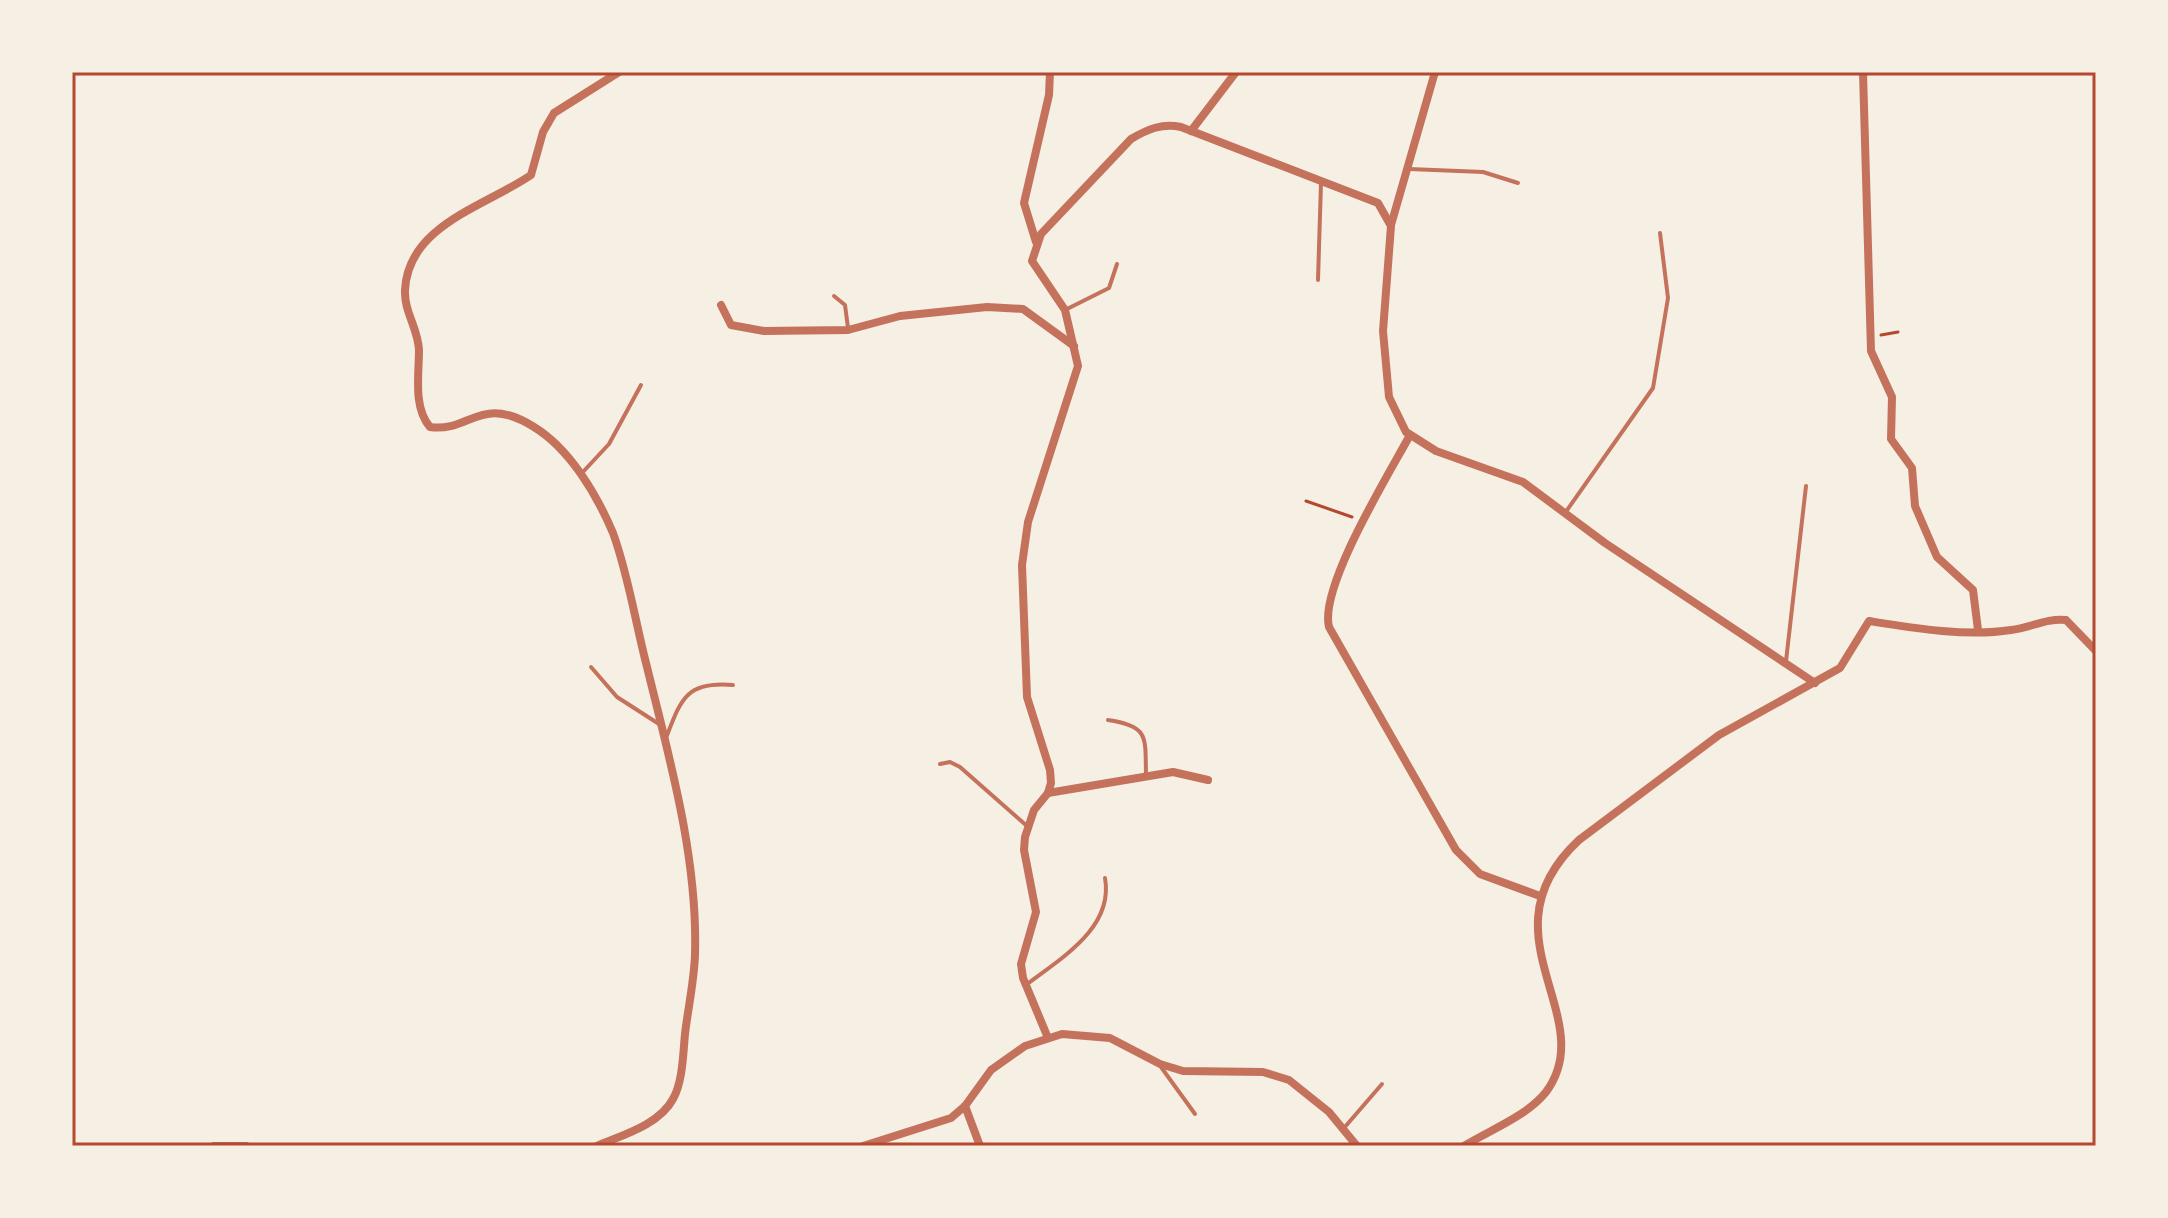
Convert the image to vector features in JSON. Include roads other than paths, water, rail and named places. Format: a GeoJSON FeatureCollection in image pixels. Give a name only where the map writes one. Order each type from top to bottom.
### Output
{"type":"FeatureCollection","features":[{"type":"Feature","properties":{"kind":"street"},"geometry":{"type":"LineString","coordinates":[[597,1146],[668,1107],[678,1087],[693,977],[694,928],[676,784],[613,535],[580,474],[536,428],[511,416],[487,412],[448,426],[430,427],[421,411],[418,340],[406,302],[405,287],[419,250],[432,233],[531,175],[543,132],[554,113],[619,72]]}},
{"type":"Feature","properties":{"kind":"street"},"geometry":{"type":"LineString","coordinates":[[1048,1038],[1026,985],[1021,964],[1036,912],[1024,850],[1027,826],[1034,810],[1048,793],[1050,770],[1027,697],[1022,565],[1028,522],[1078,366],[1065,310],[1032,261],[1036,242],[1024,203],[1049,95],[1050,72]]}},
{"type":"Feature","properties":{"kind":"street"},"geometry":{"type":"LineString","coordinates":[[1191,131],[1236,72]]}},
{"type":"Feature","properties":{"kind":"street"},"geometry":{"type":"LineString","coordinates":[[1435,72],[1391,226],[1383,331],[1389,397],[1396,416],[1410,435],[1436,451],[1523,482],[1815,683]]}},
{"type":"Feature","properties":{"kind":"street"},"geometry":{"type":"LineString","coordinates":[[1863,72],[1871,351],[1892,397],[1891,439],[1912,468],[1915,506],[1937,557],[1973,590],[1978,630]]}},
{"type":"Feature","properties":{"kind":"street"},"geometry":{"type":"LineString","coordinates":[[1036,242],[1131,139],[1168,124],[1378,203],[1391,226]]}},
{"type":"Feature","properties":{"kind":"street"},"geometry":{"type":"LineString","coordinates":[[721,305],[731,325],[739,329],[848,330],[937,310],[1016,308],[1042,321],[1075,347]]}},
{"type":"Feature","properties":{"kind":"street"},"geometry":{"type":"LineString","coordinates":[[1410,435],[1342,565],[1327,618],[1332,636],[1456,850],[1480,874],[1540,896]]}},
{"type":"Feature","properties":{"kind":"street"},"geometry":{"type":"LineString","coordinates":[[1464,1146],[1535,1104],[1555,1073],[1559,1053],[1553,998],[1537,935],[1540,896],[1551,872],[1579,840],[1719,735],[1840,668],[1869,621],[2011,630],[2050,620],[2066,620],[2096,651]]}},
{"type":"Feature","properties":{"kind":"street"},"geometry":{"type":"LineString","coordinates":[[1048,793],[1173,772],[1208,780]]}},
{"type":"Feature","properties":{"kind":"street"},"geometry":{"type":"LineString","coordinates":[[863,1146],[936,1126],[965,1106],[991,1070],[1025,1046],[1062,1034],[1110,1038],[1160,1064],[1183,1071],[1263,1072],[1289,1080],[1310,1094],[1357,1146]]}},
{"type":"Feature","properties":{"kind":"street"},"geometry":{"type":"LineString","coordinates":[[965,1106],[980,1146]]}},
{"type":"Feature","properties":{"kind":"street"},"geometry":{"type":"LineString","coordinates":[[214,1146],[246,1146]]}},
{"type":"Feature","properties":{"kind":"lane"},"geometry":{"type":"LineString","coordinates":[[1407,169],[1483,172],[1518,183]]}},
{"type":"Feature","properties":{"kind":"lane"},"geometry":{"type":"LineString","coordinates":[[1318,280],[1321,179]]}},
{"type":"Feature","properties":{"kind":"lane"},"geometry":{"type":"LineString","coordinates":[[1565,513],[1653,388],[1668,298],[1660,233]]}},
{"type":"Feature","properties":{"kind":"lane"},"geometry":{"type":"LineString","coordinates":[[1065,310],[1109,288],[1117,264]]}},
{"type":"Feature","properties":{"kind":"lane"},"geometry":{"type":"LineString","coordinates":[[834,296],[845,305],[848,330]]}},
{"type":"Feature","properties":{"kind":"lane"},"geometry":{"type":"LineString","coordinates":[[580,474],[609,444],[641,385]]}},
{"type":"Feature","properties":{"kind":"lane"},"geometry":{"type":"LineString","coordinates":[[1786,661],[1806,486]]}},
{"type":"Feature","properties":{"kind":"lane"},"geometry":{"type":"LineString","coordinates":[[591,667],[617,697],[661,725]]}},
{"type":"Feature","properties":{"kind":"lane"},"geometry":{"type":"LineString","coordinates":[[665,739],[679,705],[697,686],[733,685]]}},
{"type":"Feature","properties":{"kind":"lane"},"geometry":{"type":"LineString","coordinates":[[1108,720],[1133,724],[1140,729],[1145,739],[1146,775]]}},
{"type":"Feature","properties":{"kind":"lane"},"geometry":{"type":"LineString","coordinates":[[940,764],[950,762],[960,767],[1027,826]]}},
{"type":"Feature","properties":{"kind":"lane"},"geometry":{"type":"LineString","coordinates":[[1026,985],[1082,940],[1099,919],[1106,906],[1105,878]]}},
{"type":"Feature","properties":{"kind":"lane"},"geometry":{"type":"LineString","coordinates":[[1160,1064],[1195,1114]]}},
{"type":"Feature","properties":{"kind":"lane"},"geometry":{"type":"LineString","coordinates":[[1343,1129],[1382,1084]]}}]}
